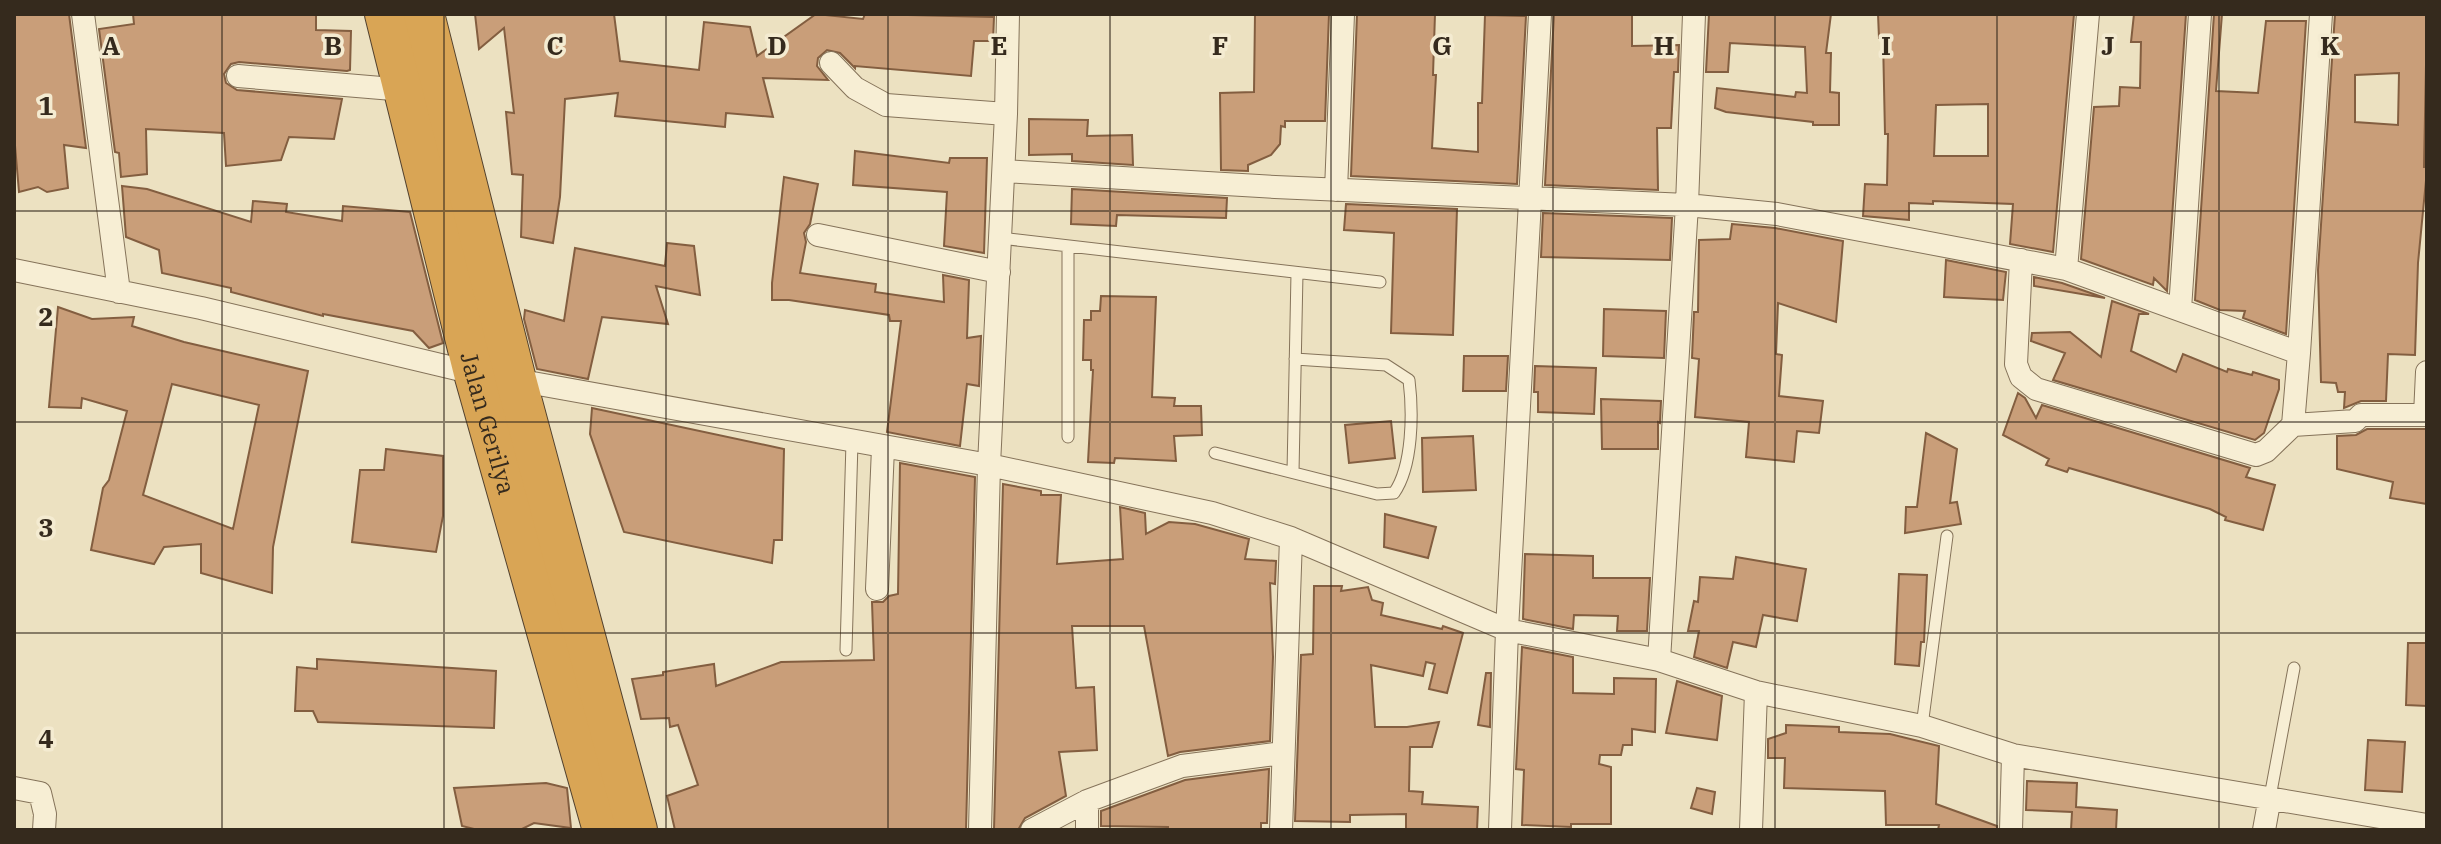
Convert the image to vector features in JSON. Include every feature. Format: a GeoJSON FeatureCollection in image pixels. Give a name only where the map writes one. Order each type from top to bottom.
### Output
{"type":"FeatureCollection","features":[{"type":"Feature","properties":{"kind":"highway","name":"Jalan Gerilya"},"geometry":{"type":"LineString","coordinates":[[385,14],[474,373],[603,830]]}},
{"type":"Feature","properties":{"kind":"highway","name":"Jalan Gerilya"},"geometry":{"type":"LineString","coordinates":[[424,14],[516,380],[637,830]]}},
{"type":"Feature","properties":{"kind":"street"},"geometry":{"type":"LineString","coordinates":[[83,14],[119,292]]}},
{"type":"Feature","properties":{"kind":"street"},"geometry":{"type":"LineString","coordinates":[[980,830],[989,465],[1004,171],[1008,14]]}},
{"type":"Feature","properties":{"kind":"street"},"geometry":{"type":"LineString","coordinates":[[1336,190],[1343,14]]}},
{"type":"Feature","properties":{"kind":"street"},"geometry":{"type":"LineString","coordinates":[[1500,830],[1507,630],[1540,14]]}},
{"type":"Feature","properties":{"kind":"street"},"geometry":{"type":"LineString","coordinates":[[1659,660],[1687,205],[1694,14]]}},
{"type":"Feature","properties":{"kind":"street"},"geometry":{"type":"LineString","coordinates":[[2066,269],[2088,14]]}},
{"type":"Feature","properties":{"kind":"street"},"geometry":{"type":"LineString","coordinates":[[2180,309],[2200,14]]}},
{"type":"Feature","properties":{"kind":"street"},"geometry":{"type":"LineString","coordinates":[[2293,425],[2321,14]]}},
{"type":"Feature","properties":{"kind":"street"},"geometry":{"type":"LineString","coordinates":[[831,63],[855,88],[886,105],[1006,114]]}},
{"type":"Feature","properties":{"kind":"street"},"geometry":{"type":"LineString","coordinates":[[238,76],[405,90]]}},
{"type":"Feature","properties":{"kind":"street"},"geometry":{"type":"LineString","coordinates":[[1004,171],[1336,190],[1687,205],[1777,214],[2066,269],[2299,353]]}},
{"type":"Feature","properties":{"kind":"street"},"geometry":{"type":"LineString","coordinates":[[818,235],[999,272]]}},
{"type":"Feature","properties":{"kind":"street"},"geometry":{"type":"LineString","coordinates":[[2021,260],[2016,364],[2021,377],[2036,389],[2256,455],[2266,451],[2293,425],[2355,421],[2361,415],[2426,415],[2427,372]]}},
{"type":"Feature","properties":{"kind":"street"},"geometry":{"type":"LineString","coordinates":[[14,270],[201,308],[474,373]]}},
{"type":"Feature","properties":{"kind":"street"},"geometry":{"type":"LineString","coordinates":[[516,380],[989,465],[1212,513],[1291,538],[1507,630],[1659,660],[1756,692],[1922,726],[2013,755],[2427,825]]}},
{"type":"Feature","properties":{"kind":"street"},"geometry":{"type":"LineString","coordinates":[[877,589],[883,448]]}},
{"type":"Feature","properties":{"kind":"street"},"geometry":{"type":"LineString","coordinates":[[1281,830],[1291,538]]}},
{"type":"Feature","properties":{"kind":"street"},"geometry":{"type":"LineString","coordinates":[[1751,830],[1756,692]]}},
{"type":"Feature","properties":{"kind":"street"},"geometry":{"type":"LineString","coordinates":[[1032,830],[1087,801],[1182,766],[1283,753]]}},
{"type":"Feature","properties":{"kind":"street"},"geometry":{"type":"LineString","coordinates":[[2011,830],[2013,755]]}},
{"type":"Feature","properties":{"kind":"street"},"geometry":{"type":"LineString","coordinates":[[14,788],[40,793],[45,814],[44,830]]}},
{"type":"Feature","properties":{"kind":"street"},"geometry":{"type":"LineString","coordinates":[[2264,830],[2270,797]]}},
{"type":"Feature","properties":{"kind":"street"},"geometry":{"type":"LineString","coordinates":[[1087,801],[1087,830]]}},
{"type":"Feature","properties":{"kind":"lane"},"geometry":{"type":"LineString","coordinates":[[1000,238],[1380,282]]}},
{"type":"Feature","properties":{"kind":"lane"},"geometry":{"type":"LineString","coordinates":[[1068,246],[1068,437]]}},
{"type":"Feature","properties":{"kind":"lane"},"geometry":{"type":"LineString","coordinates":[[1293,472],[1297,273]]}},
{"type":"Feature","properties":{"kind":"lane"},"geometry":{"type":"LineString","coordinates":[[1215,453],[1377,494],[1394,493],[1404,480],[1412,402],[1409,380],[1386,365],[1295,359]]}},
{"type":"Feature","properties":{"kind":"lane"},"geometry":{"type":"LineString","coordinates":[[846,650],[852,442]]}},
{"type":"Feature","properties":{"kind":"lane"},"geometry":{"type":"LineString","coordinates":[[1922,726],[1947,536]]}},
{"type":"Feature","properties":{"kind":"lane"},"geometry":{"type":"LineString","coordinates":[[2270,797],[2294,668]]}},
{"type":"Feature","properties":{"kind":"building"},"geometry":{"type":"Polygon","coordinates":[[[14,14],[69,14],[86,148],[64,145],[68,188],[47,192],[38,187],[19,192],[14,134],[14,14]]]}},
{"type":"Feature","properties":{"kind":"building"},"geometry":{"type":"Polygon","coordinates":[[[133,14],[316,14],[316,30],[351,31],[350,70],[239,62],[231,64],[224,74],[226,83],[237,90],[342,99],[334,139],[289,137],[281,160],[226,166],[224,133],[146,129],[147,174],[121,177],[99,29],[134,24],[133,14]]]}},
{"type":"Feature","properties":{"kind":"building"},"geometry":{"type":"Polygon","coordinates":[[[475,14],[614,14],[620,61],[699,70],[704,22],[750,27],[757,56],[816,14],[863,19],[865,14],[994,17],[993,41],[974,41],[971,76],[855,68],[840,53],[827,50],[818,58],[817,66],[828,80],[763,78],[773,117],[726,113],[725,127],[615,116],[618,93],[565,99],[560,197],[553,243],[521,237],[523,175],[512,174],[506,112],[514,113],[504,28],[479,49],[475,14]]]}},
{"type":"Feature","properties":{"kind":"building"},"geometry":{"type":"Polygon","coordinates":[[[1255,14],[1329,14],[1325,121],[1285,121],[1285,127],[1281,126],[1280,144],[1271,155],[1248,165],[1248,171],[1221,170],[1220,93],[1254,92],[1255,14]]]}},
{"type":"Feature","properties":{"kind":"building"},"geometry":{"type":"Polygon","coordinates":[[[1357,14],[1435,14],[1432,148],[1478,152],[1478,103],[1482,103],[1485,15],[1526,16],[1517,184],[1351,176],[1357,14]]]}},
{"type":"Feature","properties":{"kind":"building"},"geometry":{"type":"Polygon","coordinates":[[[1554,14],[1632,14],[1632,46],[1679,45],[1671,128],[1657,128],[1658,190],[1545,185],[1554,14]]]}},
{"type":"Feature","properties":{"kind":"building"},"geometry":{"type":"Polygon","coordinates":[[[1709,14],[1831,14],[1826,53],[1831,53],[1830,92],[1839,93],[1839,125],[1813,125],[1813,122],[1726,112],[1715,108],[1717,88],[1795,97],[1796,92],[1807,93],[1805,47],[1730,43],[1728,72],[1706,72],[1709,14]]]}},
{"type":"Feature","properties":{"kind":"building"},"geometry":{"type":"Polygon","coordinates":[[[1878,14],[2074,14],[2053,252],[2010,244],[2013,204],[1933,201],[1933,204],[1909,203],[1909,220],[1863,216],[1865,184],[1887,185],[1883,38],[1879,38],[1878,14]],[[1988,104],[1936,105],[1934,156],[1988,156],[1988,104]]]}},
{"type":"Feature","properties":{"kind":"building"},"geometry":{"type":"Polygon","coordinates":[[[2134,14],[2186,14],[2167,291],[2154,278],[2153,285],[2081,259],[2094,107],[2119,106],[2120,87],[2140,88],[2141,42],[2131,42],[2134,14]]]}},
{"type":"Feature","properties":{"kind":"building"},"geometry":{"type":"Polygon","coordinates":[[[2214,14],[2222,14],[2216,91],[2258,93],[2266,21],[2306,21],[2286,334],[2243,318],[2245,311],[2220,310],[2195,300],[2214,14]]]}},
{"type":"Feature","properties":{"kind":"building"},"geometry":{"type":"Polygon","coordinates":[[[2335,14],[2427,14],[2424,167],[2427,170],[2418,263],[2415,355],[2388,354],[2386,401],[2361,401],[2344,408],[2345,392],[2338,392],[2336,383],[2321,382],[2318,270],[2335,14]],[[2399,73],[2355,75],[2355,122],[2398,125],[2399,73]]]}},
{"type":"Feature","properties":{"kind":"building"},"geometry":{"type":"Polygon","coordinates":[[[1029,119],[1088,120],[1087,136],[1132,135],[1133,165],[1072,161],[1072,154],[1029,155],[1029,119]]]}},
{"type":"Feature","properties":{"kind":"building"},"geometry":{"type":"Polygon","coordinates":[[[855,151],[949,163],[950,158],[987,158],[984,253],[944,246],[947,192],[853,185],[855,151]]]}},
{"type":"Feature","properties":{"kind":"building"},"geometry":{"type":"Polygon","coordinates":[[[784,177],[818,184],[810,224],[804,233],[806,242],[800,273],[876,284],[875,292],[944,302],[943,275],[969,280],[967,338],[981,336],[979,386],[967,384],[960,446],[887,432],[901,321],[890,321],[889,315],[772,300],[784,177]]]}},
{"type":"Feature","properties":{"kind":"building"},"geometry":{"type":"Polygon","coordinates":[[[122,186],[147,189],[251,222],[253,201],[287,204],[286,212],[342,221],[343,206],[410,212],[443,343],[429,348],[413,331],[323,316],[231,292],[231,288],[162,273],[159,250],[126,237],[122,186]]]}},
{"type":"Feature","properties":{"kind":"building"},"geometry":{"type":"Polygon","coordinates":[[[1072,189],[1227,198],[1226,218],[1117,215],[1116,226],[1071,224],[1072,189]]]}},
{"type":"Feature","properties":{"kind":"building"},"geometry":{"type":"Polygon","coordinates":[[[1346,204],[1457,209],[1453,335],[1391,333],[1394,233],[1344,230],[1346,204]]]}},
{"type":"Feature","properties":{"kind":"building"},"geometry":{"type":"Polygon","coordinates":[[[1543,213],[1672,218],[1670,260],[1541,257],[1543,213]]]}},
{"type":"Feature","properties":{"kind":"building"},"geometry":{"type":"Polygon","coordinates":[[[1732,224],[1775,228],[1843,241],[1836,322],[1778,303],[1776,354],[1782,355],[1779,396],[1823,401],[1819,433],[1797,431],[1794,462],[1746,457],[1749,422],[1695,417],[1699,359],[1692,358],[1694,312],[1698,312],[1699,240],[1730,239],[1732,224]]]}},
{"type":"Feature","properties":{"kind":"building"},"geometry":{"type":"Polygon","coordinates":[[[667,243],[694,246],[700,295],[656,286],[668,324],[602,317],[588,379],[537,369],[524,319],[525,310],[564,321],[575,248],[665,266],[667,243]]]}},
{"type":"Feature","properties":{"kind":"building"},"geometry":{"type":"Polygon","coordinates":[[[1946,260],[2006,272],[2003,300],[1944,297],[1946,260]]]}},
{"type":"Feature","properties":{"kind":"building"},"geometry":{"type":"Polygon","coordinates":[[[2034,277],[2062,283],[2105,298],[2034,286],[2034,277]]]}},
{"type":"Feature","properties":{"kind":"building"},"geometry":{"type":"Polygon","coordinates":[[[1101,296],[1156,297],[1152,397],[1175,398],[1174,406],[1201,406],[1202,435],[1174,436],[1176,461],[1115,458],[1114,463],[1088,462],[1093,370],[1091,360],[1083,360],[1084,320],[1091,320],[1091,311],[1100,311],[1101,296]]]}},
{"type":"Feature","properties":{"kind":"building"},"geometry":{"type":"Polygon","coordinates":[[[2112,301],[2149,314],[2139,314],[2131,351],[2176,372],[2183,354],[2227,372],[2228,369],[2252,375],[2253,372],[2279,380],[2279,389],[2264,433],[2255,440],[2053,380],[2065,353],[2031,341],[2032,333],[2070,332],[2101,357],[2112,301]]]}},
{"type":"Feature","properties":{"kind":"building"},"geometry":{"type":"Polygon","coordinates":[[[58,307],[92,319],[134,317],[132,326],[184,342],[308,371],[273,547],[272,593],[201,573],[201,544],[164,547],[154,564],[91,550],[103,488],[109,480],[127,411],[82,398],[81,408],[49,407],[58,307]],[[172,384],[143,495],[233,529],[259,405],[172,384]]]}},
{"type":"Feature","properties":{"kind":"building"},"geometry":{"type":"Polygon","coordinates":[[[1604,309],[1666,311],[1664,358],[1603,356],[1604,309]]]}},
{"type":"Feature","properties":{"kind":"building"},"geometry":{"type":"Polygon","coordinates":[[[1464,356],[1508,356],[1506,391],[1463,391],[1464,356]]]}},
{"type":"Feature","properties":{"kind":"building"},"geometry":{"type":"Polygon","coordinates":[[[1535,366],[1596,368],[1594,414],[1538,412],[1538,392],[1534,392],[1535,366]]]}},
{"type":"Feature","properties":{"kind":"building"},"geometry":{"type":"Polygon","coordinates":[[[2018,393],[2025,398],[2036,418],[2042,405],[2250,468],[2246,477],[2275,485],[2263,530],[2225,520],[2226,517],[2210,509],[2069,468],[2067,472],[2046,465],[2049,459],[2003,435],[2018,393]]]}},
{"type":"Feature","properties":{"kind":"building"},"geometry":{"type":"Polygon","coordinates":[[[1601,399],[1661,401],[1658,449],[1602,449],[1601,399]]]}},
{"type":"Feature","properties":{"kind":"building"},"geometry":{"type":"Polygon","coordinates":[[[592,408],[784,449],[782,540],[774,540],[772,563],[624,532],[590,434],[592,408]]]}},
{"type":"Feature","properties":{"kind":"building"},"geometry":{"type":"Polygon","coordinates":[[[1391,421],[1395,458],[1349,463],[1345,425],[1391,421]]]}},
{"type":"Feature","properties":{"kind":"building"},"geometry":{"type":"Polygon","coordinates":[[[2367,429],[2427,429],[2427,504],[2390,498],[2393,482],[2337,469],[2337,436],[2356,435],[2367,429]]]}},
{"type":"Feature","properties":{"kind":"building"},"geometry":{"type":"Polygon","coordinates":[[[1926,433],[1957,449],[1950,503],[1957,502],[1961,524],[1905,533],[1906,507],[1917,507],[1926,433]]]}},
{"type":"Feature","properties":{"kind":"building"},"geometry":{"type":"Polygon","coordinates":[[[1473,436],[1476,490],[1423,492],[1422,438],[1473,436]]]}},
{"type":"Feature","properties":{"kind":"building"},"geometry":{"type":"Polygon","coordinates":[[[386,449],[443,456],[443,516],[436,552],[352,542],[360,470],[384,470],[386,449]]]}},
{"type":"Feature","properties":{"kind":"building"},"geometry":{"type":"Polygon","coordinates":[[[900,463],[975,477],[966,830],[675,830],[667,796],[698,785],[678,725],[670,727],[669,718],[641,719],[632,679],[714,664],[716,686],[781,662],[874,660],[872,602],[883,602],[889,596],[898,594],[900,463]]]}},
{"type":"Feature","properties":{"kind":"building"},"geometry":{"type":"Polygon","coordinates":[[[1003,484],[1041,491],[1041,495],[1061,495],[1057,564],[1123,559],[1120,507],[1145,513],[1146,534],[1169,522],[1195,524],[1249,539],[1245,559],[1276,561],[1275,584],[1270,583],[1273,657],[1270,741],[1168,756],[1144,626],[1072,626],[1076,688],[1094,687],[1097,750],[1059,752],[1066,796],[1025,818],[1018,830],[994,830],[1003,484]]]}},
{"type":"Feature","properties":{"kind":"building"},"geometry":{"type":"Polygon","coordinates":[[[1385,514],[1436,527],[1428,558],[1384,547],[1385,514]]]}},
{"type":"Feature","properties":{"kind":"building"},"geometry":{"type":"Polygon","coordinates":[[[1525,554],[1593,556],[1593,578],[1650,578],[1647,631],[1617,631],[1618,616],[1574,615],[1573,629],[1523,619],[1525,554]]]}},
{"type":"Feature","properties":{"kind":"building"},"geometry":{"type":"Polygon","coordinates":[[[1736,557],[1806,569],[1797,621],[1763,615],[1756,647],[1733,642],[1727,668],[1694,657],[1699,631],[1688,631],[1694,601],[1698,602],[1700,577],[1733,579],[1736,557]]]}},
{"type":"Feature","properties":{"kind":"building"},"geometry":{"type":"Polygon","coordinates":[[[1899,574],[1927,575],[1924,642],[1921,642],[1919,666],[1895,664],[1899,574]]]}},
{"type":"Feature","properties":{"kind":"building"},"geometry":{"type":"Polygon","coordinates":[[[1314,586],[1342,586],[1341,591],[1368,587],[1372,600],[1383,603],[1381,615],[1442,629],[1443,626],[1463,633],[1447,693],[1429,689],[1435,664],[1426,662],[1423,676],[1371,665],[1375,727],[1407,727],[1439,722],[1432,747],[1410,747],[1409,791],[1423,792],[1422,804],[1478,807],[1477,830],[1406,829],[1406,814],[1350,815],[1350,822],[1295,821],[1301,655],[1313,654],[1314,586]]]}},
{"type":"Feature","properties":{"kind":"building"},"geometry":{"type":"Polygon","coordinates":[[[2408,643],[2427,643],[2427,706],[2406,705],[2408,643]]]}},
{"type":"Feature","properties":{"kind":"building"},"geometry":{"type":"Polygon","coordinates":[[[1522,647],[1573,657],[1573,693],[1614,694],[1614,678],[1656,679],[1655,732],[1632,729],[1632,745],[1623,745],[1621,755],[1600,755],[1599,764],[1611,767],[1611,824],[1571,824],[1571,827],[1522,825],[1524,770],[1516,769],[1522,647]]]}},
{"type":"Feature","properties":{"kind":"building"},"geometry":{"type":"Polygon","coordinates":[[[317,659],[496,671],[494,728],[318,722],[313,711],[295,711],[297,667],[317,669],[317,659]]]}},
{"type":"Feature","properties":{"kind":"building"},"geometry":{"type":"Polygon","coordinates":[[[1486,673],[1491,673],[1490,727],[1478,725],[1486,673]]]}},
{"type":"Feature","properties":{"kind":"building"},"geometry":{"type":"Polygon","coordinates":[[[1677,681],[1722,696],[1717,740],[1666,733],[1677,681]]]}},
{"type":"Feature","properties":{"kind":"building"},"geometry":{"type":"Polygon","coordinates":[[[1786,725],[1839,727],[1839,732],[1890,734],[1939,746],[1936,804],[1997,826],[1997,830],[1938,830],[1939,825],[1886,825],[1885,791],[1784,788],[1785,758],[1768,758],[1768,739],[1786,733],[1786,725]]]}},
{"type":"Feature","properties":{"kind":"building"},"geometry":{"type":"Polygon","coordinates":[[[2368,740],[2405,742],[2402,792],[2365,790],[2368,740]]]}},
{"type":"Feature","properties":{"kind":"building"},"geometry":{"type":"Polygon","coordinates":[[[1269,769],[1267,823],[1261,823],[1261,830],[1101,826],[1101,811],[1185,780],[1269,769]]]}},
{"type":"Feature","properties":{"kind":"building"},"geometry":{"type":"Polygon","coordinates":[[[2027,781],[2077,783],[2076,807],[2117,810],[2116,830],[2071,830],[2072,812],[2026,810],[2027,781]]]}},
{"type":"Feature","properties":{"kind":"building"},"geometry":{"type":"Polygon","coordinates":[[[546,783],[567,788],[571,828],[534,823],[520,830],[478,830],[462,826],[454,788],[546,783]]]}},
{"type":"Feature","properties":{"kind":"building"},"geometry":{"type":"Polygon","coordinates":[[[1697,788],[1715,792],[1712,814],[1691,808],[1697,788]]]}}]}
